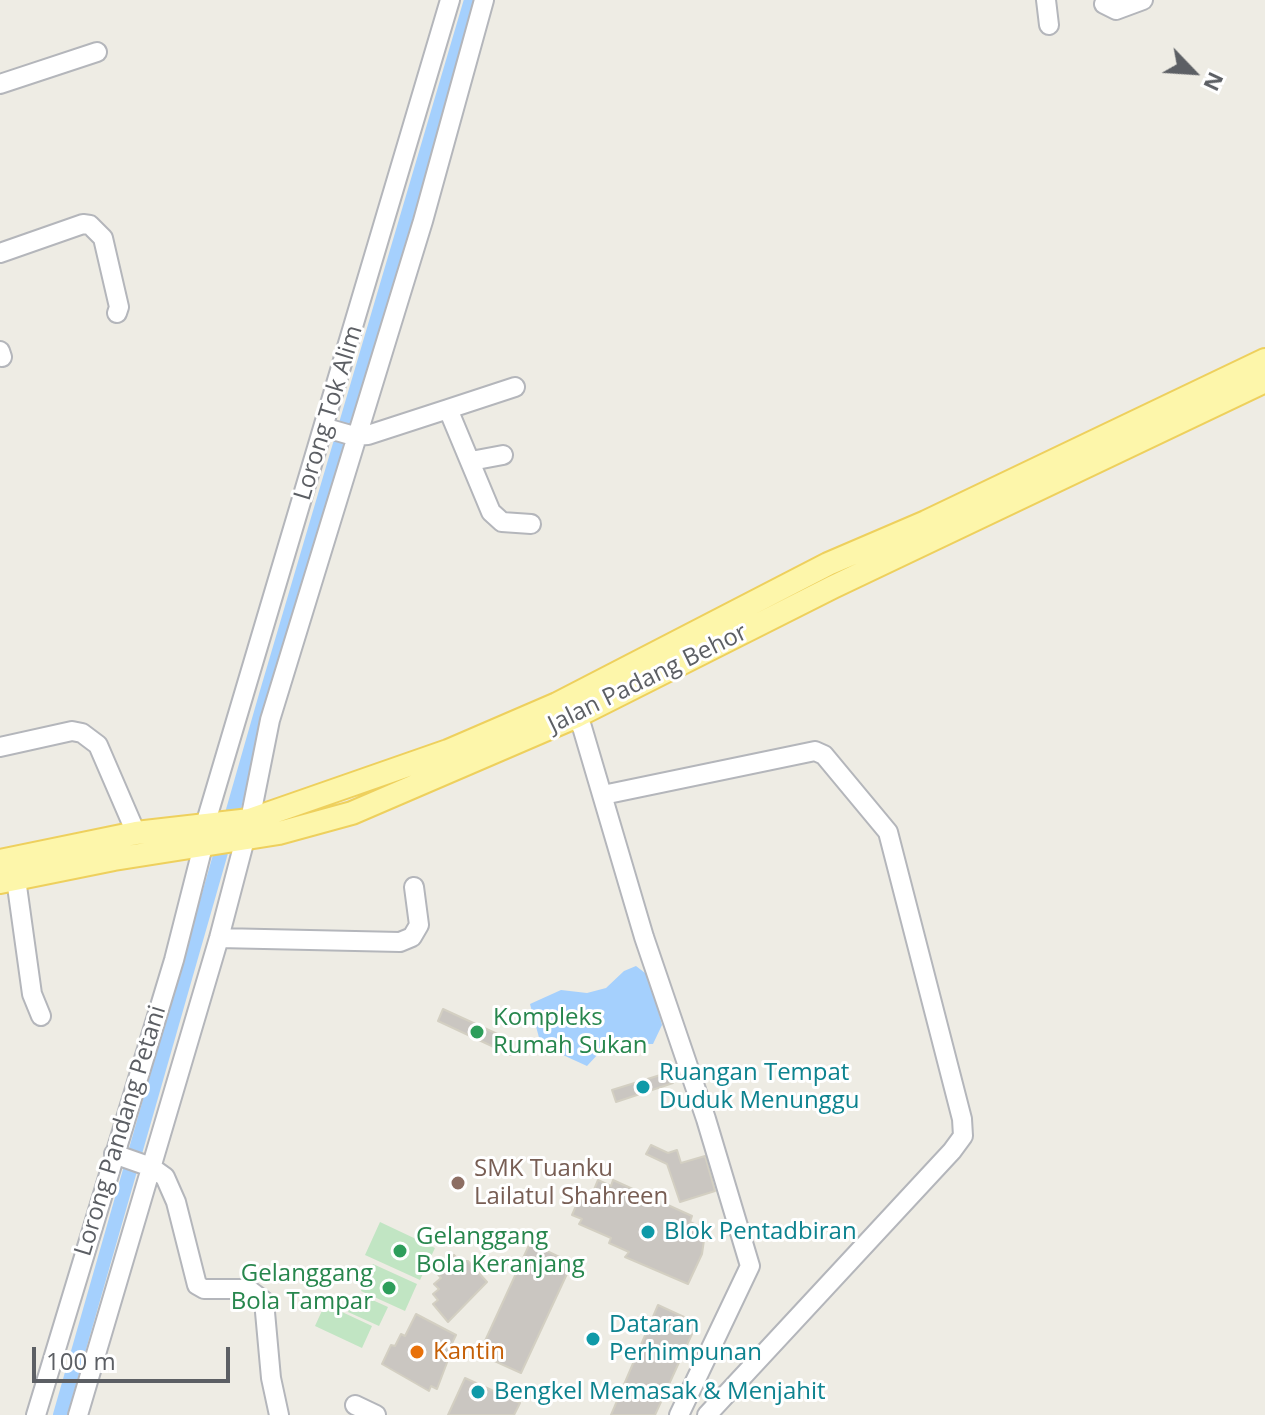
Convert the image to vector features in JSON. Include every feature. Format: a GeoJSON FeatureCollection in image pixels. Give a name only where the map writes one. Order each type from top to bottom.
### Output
{"type":"FeatureCollection","features":[{"type":"Feature","properties":{"kind":"main road","name":"Jalan Padang Behor"},"geometry":{"type":"LineString","coordinates":[[566,710],[828,564],[940,515],[1265,360]]}},
{"type":"Feature","properties":{"kind":"main road","name":"Jalan Padang Behor"},"geometry":{"type":"LineString","coordinates":[[0,861],[204,836],[246,826],[307,827],[352,813],[1265,381]]}},
{"type":"Feature","properties":{"kind":"main road","name":"Jalan Padang Behor"},"geometry":{"type":"LineString","coordinates":[[8,880],[112,849],[136,833],[204,836]]}},
{"type":"Feature","properties":{"kind":"street","name":"Lorong Tok Alim"},"geometry":{"type":"LineString","coordinates":[[204,836],[329,429],[450,0]]}},
{"type":"Feature","properties":{"kind":"street"},"geometry":{"type":"LineString","coordinates":[[78,1415],[149,1166],[219,938],[270,720],[423,221],[484,0]]}},
{"type":"Feature","properties":{"kind":"street"},"geometry":{"type":"LineString","coordinates":[[1046,0],[1049,25]]}},
{"type":"Feature","properties":{"kind":"street"},"geometry":{"type":"LineString","coordinates":[[1104,4],[1116,10],[1143,0]]}},
{"type":"Feature","properties":{"kind":"street"},"geometry":{"type":"LineString","coordinates":[[0,84],[97,52]]}},
{"type":"Feature","properties":{"kind":"street"},"geometry":{"type":"LineString","coordinates":[[0,253],[83,224],[90,225],[103,238],[119,307],[117,313]]}},
{"type":"Feature","properties":{"kind":"street"},"geometry":{"type":"LineString","coordinates":[[329,429],[356,436],[515,387]]}},
{"type":"Feature","properties":{"kind":"street"},"geometry":{"type":"LineString","coordinates":[[448,409],[495,518],[531,524]]}},
{"type":"Feature","properties":{"kind":"street"},"geometry":{"type":"LineString","coordinates":[[471,461],[503,455]]}},
{"type":"Feature","properties":{"kind":"street"},"geometry":{"type":"LineString","coordinates":[[566,710],[582,727],[750,1266],[679,1415]]}},
{"type":"Feature","properties":{"kind":"street"},"geometry":{"type":"LineString","coordinates":[[0,747],[72,731],[82,733],[98,745],[136,833]]}},
{"type":"Feature","properties":{"kind":"street"},"geometry":{"type":"LineString","coordinates":[[603,795],[815,751],[824,755],[888,832],[962,1119],[963,1136],[952,1151],[707,1415]]}},
{"type":"Feature","properties":{"kind":"street","name":"Lorong Pandang Petani"},"geometry":{"type":"LineString","coordinates":[[36,1415],[174,960],[204,836]]}},
{"type":"Feature","properties":{"kind":"street"},"geometry":{"type":"LineString","coordinates":[[8,880],[32,994],[41,1016]]}},
{"type":"Feature","properties":{"kind":"street"},"geometry":{"type":"LineString","coordinates":[[219,938],[400,942],[412,937],[419,925],[414,887]]}},
{"type":"Feature","properties":{"kind":"street"},"geometry":{"type":"LineString","coordinates":[[116,1155],[149,1166],[165,1177],[176,1202],[197,1285],[204,1289],[248,1289],[264,1301],[271,1378],[279,1415]]}},
{"type":"Feature","properties":{"kind":"street"},"geometry":{"type":"LineString","coordinates":[[355,1405],[376,1415]]}},
{"type":"Feature","properties":{"kind":"green space","name":"Gelanggang Bola Keranjang"},"geometry":{"type":"Polygon","coordinates":[[[380,1222],[435,1248],[420,1280],[365,1255],[380,1222]]]}},
{"type":"Feature","properties":{"kind":"green space","name":"Gelanggang Bola Tampar"},"geometry":{"type":"Polygon","coordinates":[[[373,1264],[417,1284],[405,1311],[361,1291],[373,1264]]]}},
{"type":"Feature","properties":{"kind":"green space"},"geometry":{"type":"Polygon","coordinates":[[[357,1293],[388,1307],[379,1326],[348,1312],[357,1293]]]}},
{"type":"Feature","properties":{"kind":"green space"},"geometry":{"type":"Polygon","coordinates":[[[325,1304],[372,1326],[362,1348],[315,1326],[325,1304]]]}},
{"type":"Feature","properties":{"kind":"water"},"geometry":{"type":"Polygon","coordinates":[[[636,966],[649,976],[662,1025],[653,1044],[615,1044],[599,1053],[587,1066],[541,1045],[530,1004],[561,990],[587,993],[606,988],[624,971],[636,966]]]}},
{"type":"Feature","properties":{"kind":"building","name":"Kompleks Rumah Sukan"},"geometry":{"type":"Polygon","coordinates":[[[443,1009],[517,1043],[511,1055],[438,1021],[443,1009]]]}},
{"type":"Feature","properties":{"kind":"building","name":"Ruangan Tempat Duduk Menunggu"},"geometry":{"type":"Polygon","coordinates":[[[670,1072],[673,1083],[616,1102],[612,1090],[670,1072]]]}},
{"type":"Feature","properties":{"kind":"building"},"geometry":{"type":"Polygon","coordinates":[[[651,1145],[668,1153],[677,1150],[681,1163],[705,1156],[715,1191],[680,1202],[667,1164],[646,1154],[651,1145]]]}},
{"type":"Feature","properties":{"kind":"building","name":"Blok Pentadbiran"},"geometry":{"type":"Polygon","coordinates":[[[598,1180],[611,1186],[613,1180],[692,1216],[690,1222],[701,1227],[697,1237],[704,1240],[702,1254],[688,1284],[625,1257],[629,1252],[609,1243],[611,1238],[579,1224],[582,1219],[572,1215],[579,1199],[588,1204],[598,1180]]]}},
{"type":"Feature","properties":{"kind":"building"},"geometry":{"type":"Polygon","coordinates":[[[530,1243],[572,1263],[521,1373],[479,1354],[530,1243]]]}},
{"type":"Feature","properties":{"kind":"building"},"geometry":{"type":"Polygon","coordinates":[[[454,1255],[460,1261],[468,1261],[487,1282],[448,1322],[433,1304],[438,1300],[433,1294],[439,1289],[434,1284],[441,1278],[436,1272],[454,1255]]]}},
{"type":"Feature","properties":{"kind":"building"},"geometry":{"type":"Polygon","coordinates":[[[658,1305],[697,1323],[655,1415],[611,1415],[658,1305]]]}},
{"type":"Feature","properties":{"kind":"building","name":"Kantin"},"geometry":{"type":"Polygon","coordinates":[[[416,1314],[456,1335],[445,1358],[448,1360],[437,1389],[431,1386],[429,1391],[382,1364],[391,1345],[395,1346],[401,1334],[405,1336],[416,1314]]]}},
{"type":"Feature","properties":{"kind":"building","name":"Bengkel Memasak & Menjahit"},"geometry":{"type":"Polygon","coordinates":[[[465,1378],[520,1403],[514,1415],[448,1415],[465,1378]]]}},
{"type":"Feature","properties":{"kind":"waterway"},"geometry":{"type":"LineString","coordinates":[[60,1415],[266,695],[471,0]]}},
{"type":"Feature","properties":{"kind":"place","name":"Kompleks Rumah Sukan"},"geometry":{"type":"Point","coordinates":[477,1032]}},
{"type":"Feature","properties":{"kind":"place","name":"Ruangan Tempat Duduk Menunggu"},"geometry":{"type":"Point","coordinates":[643,1087]}},
{"type":"Feature","properties":{"kind":"place","name":"SMK Tuanku Lailatul Shahreen"},"geometry":{"type":"Point","coordinates":[458,1183]}},
{"type":"Feature","properties":{"kind":"place","name":"Blok Pentadbiran"},"geometry":{"type":"Point","coordinates":[648,1232]}},
{"type":"Feature","properties":{"kind":"place","name":"Gelanggang Bola Keranjang"},"geometry":{"type":"Point","coordinates":[400,1251]}},
{"type":"Feature","properties":{"kind":"place","name":"Gelanggang Bola Tampar"},"geometry":{"type":"Point","coordinates":[389,1288]}},
{"type":"Feature","properties":{"kind":"place","name":"Dataran Perhimpunan"},"geometry":{"type":"Point","coordinates":[593,1339]}},
{"type":"Feature","properties":{"kind":"place","name":"Kantin"},"geometry":{"type":"Point","coordinates":[417,1352]}},
{"type":"Feature","properties":{"kind":"place","name":"Bengkel Memasak & Menjahit"},"geometry":{"type":"Point","coordinates":[478,1392]}}]}
